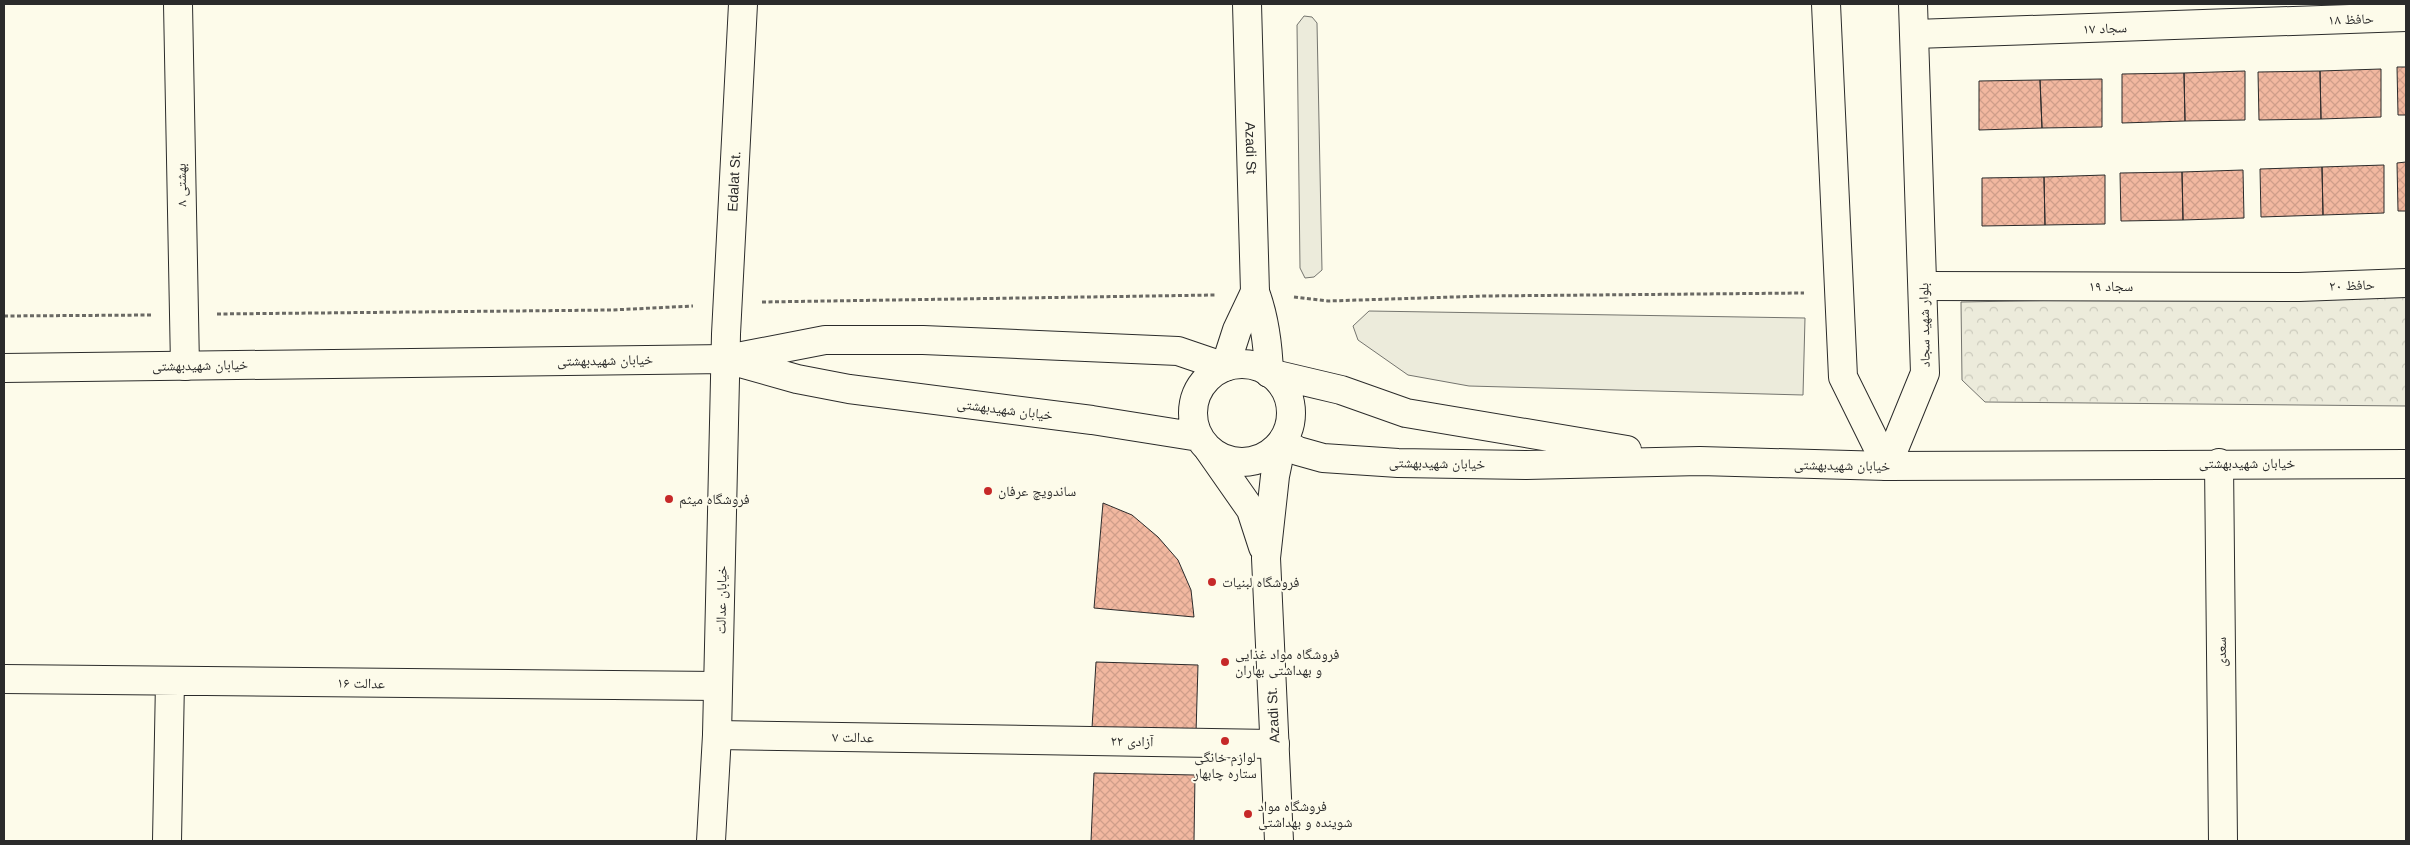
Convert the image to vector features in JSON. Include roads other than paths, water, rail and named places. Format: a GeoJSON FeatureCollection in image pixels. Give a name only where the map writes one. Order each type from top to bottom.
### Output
{"type":"FeatureCollection","features":[{"type":"Feature","properties":{"kind":"street","name":"بهشتی ۸"},"geometry":{"type":"LineString","coordinates":[[178,4],[185,366]]}},
{"type":"Feature","properties":{"kind":"street","name":"Edalat St."},"geometry":{"type":"LineString","coordinates":[[726,359],[743,4]]}},
{"type":"Feature","properties":{"kind":"street","name":"Azadi St"},"geometry":{"type":"LineString","coordinates":[[1247,4],[1255,292]]}},
{"type":"Feature","properties":{"kind":"street"},"geometry":{"type":"LineString","coordinates":[[1826,4],[1843,377],[1887,466]]}},
{"type":"Feature","properties":{"kind":"street","name":"بلوار شهید سجاد"},"geometry":{"type":"LineString","coordinates":[[1887,466],[1925,373],[1914,4]]}},
{"type":"Feature","properties":{"kind":"street","name":"حافظ ۱۸"},"geometry":{"type":"LineString","coordinates":[[2296,21],[2406,17]]}},
{"type":"Feature","properties":{"kind":"street","name":"سجاد ۱۷"},"geometry":{"type":"LineString","coordinates":[[1915,34],[2296,21]]}},
{"type":"Feature","properties":{"kind":"street","name":"حافظ ۲۰"},"geometry":{"type":"LineString","coordinates":[[2299,287],[2406,283]]}},
{"type":"Feature","properties":{"kind":"street","name":"سجاد ۱۹"},"geometry":{"type":"LineString","coordinates":[[1923,286],[2299,287]]}},
{"type":"Feature","properties":{"kind":"street"},"geometry":{"type":"LineString","coordinates":[[1225,367],[1255,292]]}},
{"type":"Feature","properties":{"kind":"street"},"geometry":{"type":"LineString","coordinates":[[1255,292],[1268,338],[1269,373],[1281,383],[1288,397],[1291,412],[1289,428],[1282,442],[1275,476],[1266,558]]}},
{"type":"Feature","properties":{"kind":"street"},"geometry":{"type":"LineString","coordinates":[[726,359],[824,340],[923,340],[1178,352],[1225,367]]}},
{"type":"Feature","properties":{"kind":"street","name":"خیابان شهیدبهشتی"},"geometry":{"type":"LineString","coordinates":[[4,368],[726,359],[797,379],[850,389],[1092,420],[1204,443]]}},
{"type":"Feature","properties":{"kind":"street","name":"خیابان عدالت"},"geometry":{"type":"LineString","coordinates":[[711,841],[717,735],[726,359]]}},
{"type":"Feature","properties":{"kind":"street"},"geometry":{"type":"LineString","coordinates":[[1266,558],[1251,510],[1204,443],[1193,421],[1194,405],[1199,389],[1210,376],[1225,367],[1240,364],[1255,366],[1269,373],[1340,390],[1406,413],[1700,461]]}},
{"type":"Feature","properties":{"kind":"street"},"geometry":{"type":"LineString","coordinates":[[1204,443],[1224,459],[1240,462],[1257,460],[1271,453],[1282,442]]}},
{"type":"Feature","properties":{"kind":"street","name":"خیابان شهیدبهشتی"},"geometry":{"type":"LineString","coordinates":[[1282,442],[1298,451],[1322,458],[1352,462],[1526,464],[1700,461],[1887,466],[2219,463],[2406,464]]}},
{"type":"Feature","properties":{"kind":"street","name":"سعدی"},"geometry":{"type":"LineString","coordinates":[[2219,463],[2223,841]]}},
{"type":"Feature","properties":{"kind":"street","name":"Azadi St."},"geometry":{"type":"LineString","coordinates":[[1266,558],[1279,841]]}},
{"type":"Feature","properties":{"kind":"street","name":"عدالت ۱۶"},"geometry":{"type":"LineString","coordinates":[[4,679],[718,686]]}},
{"type":"Feature","properties":{"kind":"street"},"geometry":{"type":"LineString","coordinates":[[167,841],[170,681]]}},
{"type":"Feature","properties":{"kind":"street","name":"عدالت ۷"},"geometry":{"type":"LineString","coordinates":[[717,735],[988,738]]}},
{"type":"Feature","properties":{"kind":"street","name":"آزادی ۲۲"},"geometry":{"type":"LineString","coordinates":[[988,738],[1275,744]]}},
{"type":"Feature","properties":{"kind":"place","name":"ساندویچ عرفان"},"geometry":{"type":"Point","coordinates":[988,491]}},
{"type":"Feature","properties":{"kind":"place","name":"فروشگاه میثم"},"geometry":{"type":"Point","coordinates":[669,499]}},
{"type":"Feature","properties":{"kind":"place","name":"فروشگاه لبنیات"},"geometry":{"type":"Point","coordinates":[1212,582]}},
{"type":"Feature","properties":{"kind":"place","name":"فروشگاه مواد غذایی و بهداشتی بهاران"},"geometry":{"type":"Point","coordinates":[1225,662]}},
{"type":"Feature","properties":{"kind":"place","name":"لوازم خانگی ستاره چابهار"},"geometry":{"type":"Point","coordinates":[1225,741]}},
{"type":"Feature","properties":{"kind":"place","name":"فروشگاه مواد شوینده و بهداشتی"},"geometry":{"type":"Point","coordinates":[1248,814]}}]}
